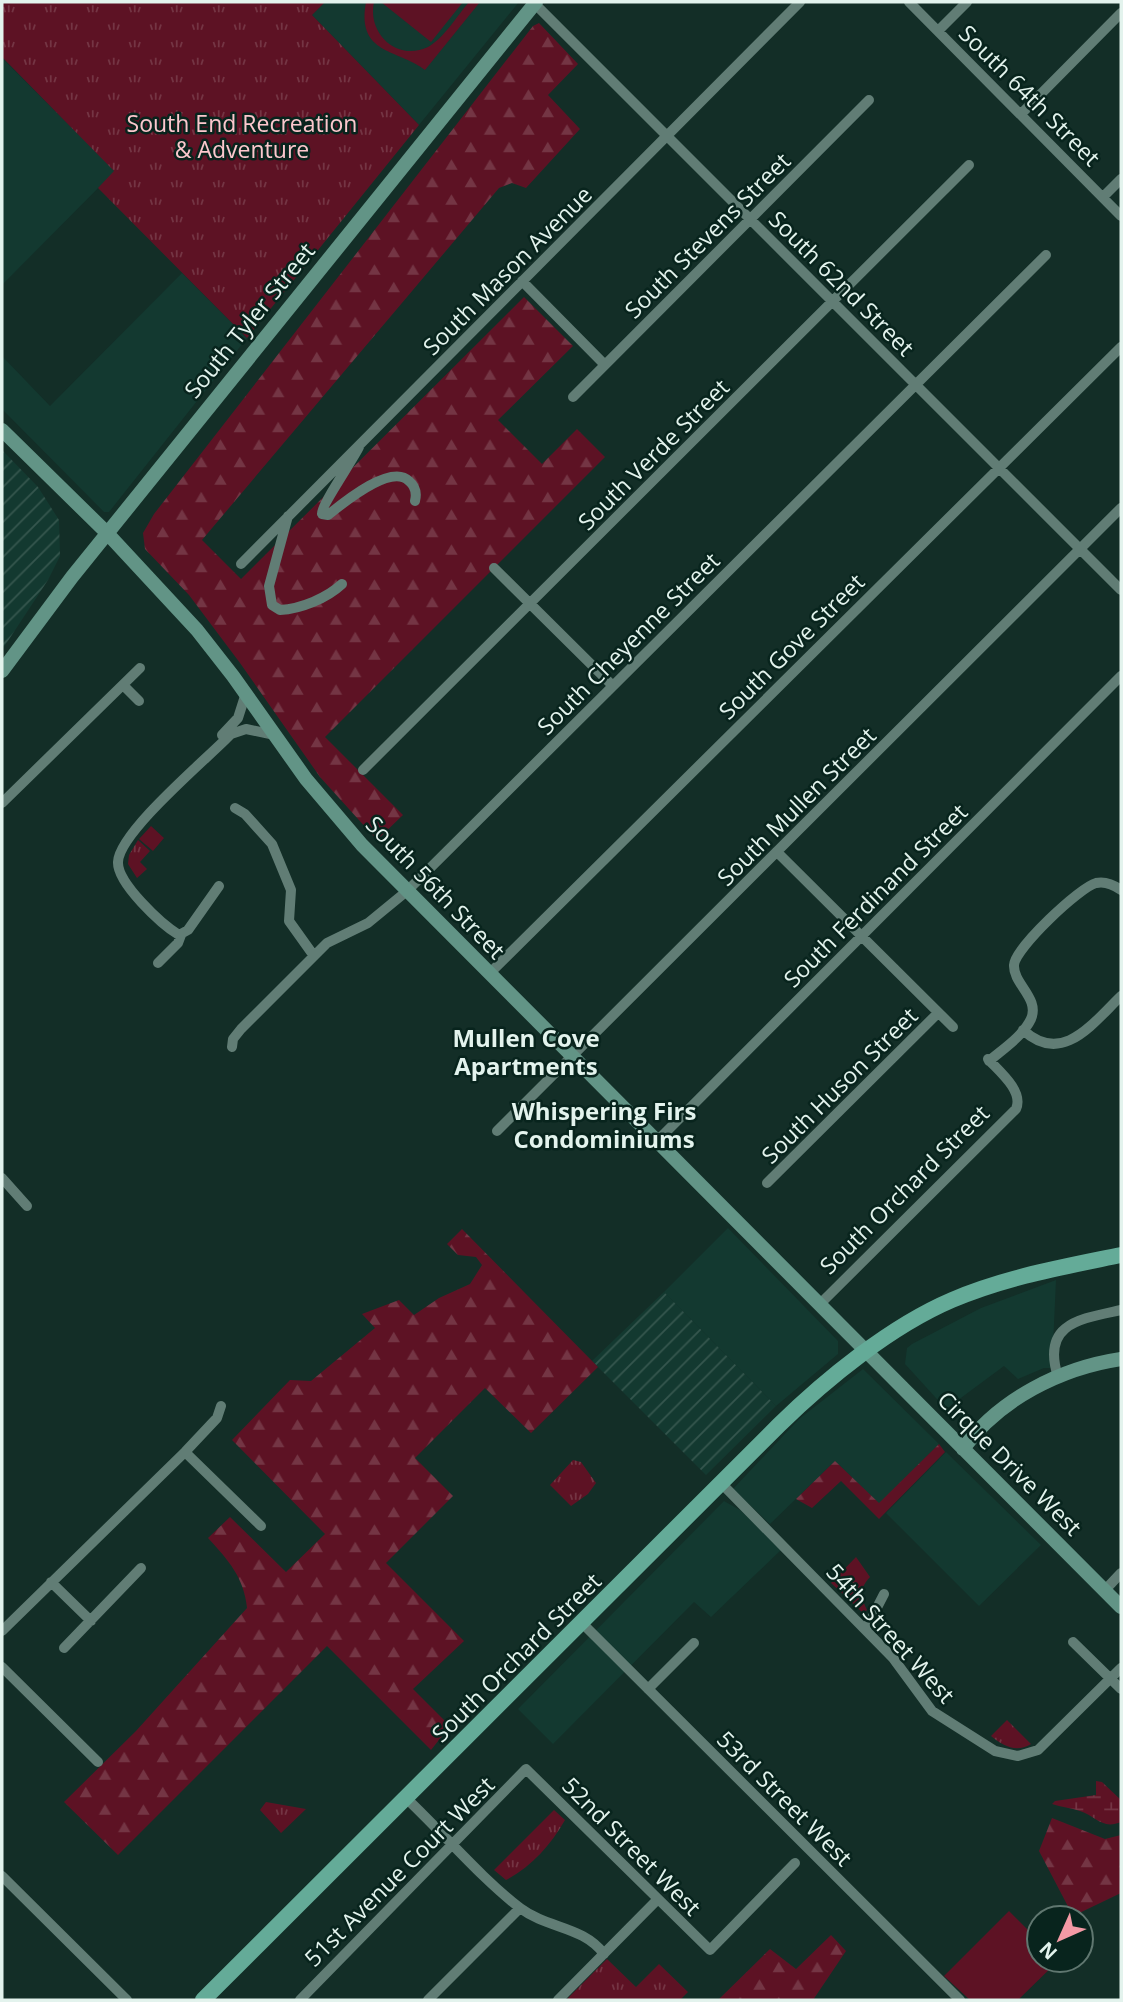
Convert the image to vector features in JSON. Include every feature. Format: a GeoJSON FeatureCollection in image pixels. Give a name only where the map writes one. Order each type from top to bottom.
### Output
{"type":"FeatureCollection","features":[{"type":"Feature","properties":{"kind":"main road","name":"South Tyler Street"},"geometry":{"type":"LineString","coordinates":[[2,671],[107,533],[535,3]]}},
{"type":"Feature","properties":{"kind":"main road","name":"South 56th Street"},"geometry":{"type":"LineString","coordinates":[[4,435],[107,533],[208,643],[334,814],[489,974],[867,1351]]}},
{"type":"Feature","properties":{"kind":"main road","name":"South Orchard Street"},"geometry":{"type":"LineString","coordinates":[[203,2000],[788,1416],[867,1351],[918,1317],[980,1289],[1059,1267],[1121,1255]]}},
{"type":"Feature","properties":{"kind":"main road","name":"Cirque Drive West"},"geometry":{"type":"LineString","coordinates":[[867,1351],[1121,1606]]}},
{"type":"Feature","properties":{"kind":"main road"},"geometry":{"type":"LineString","coordinates":[[963,1449],[973,1435],[999,1412],[1058,1377],[1121,1359]]}},
{"type":"Feature","properties":{"kind":"street","name":"South Mason Avenue"},"geometry":{"type":"LineString","coordinates":[[241,564],[800,2]]}},
{"type":"Feature","properties":{"kind":"street","name":"South 64th Street"},"geometry":{"type":"LineString","coordinates":[[909,2],[1023,113],[1121,216]]}},
{"type":"Feature","properties":{"kind":"street"},"geometry":{"type":"LineString","coordinates":[[939,30],[967,2]]}},
{"type":"Feature","properties":{"kind":"street","name":"South 62nd Street"},"geometry":{"type":"LineString","coordinates":[[535,3],[1121,590]]}},
{"type":"Feature","properties":{"kind":"street"},"geometry":{"type":"LineString","coordinates":[[1023,113],[1121,13]]}},
{"type":"Feature","properties":{"kind":"street","name":"South Stevens Street"},"geometry":{"type":"LineString","coordinates":[[573,397],[869,100]]}},
{"type":"Feature","properties":{"kind":"street","name":"South Verde Street"},"geometry":{"type":"LineString","coordinates":[[363,770],[969,165]]}},
{"type":"Feature","properties":{"kind":"street"},"geometry":{"type":"LineString","coordinates":[[1103,197],[1121,179]]}},
{"type":"Feature","properties":{"kind":"street","name":"South Cheyenne Street"},"geometry":{"type":"LineString","coordinates":[[232,1047],[233,1039],[241,1029],[332,939],[386,911],[407,891],[1046,255]]}},
{"type":"Feature","properties":{"kind":"street"},"geometry":{"type":"LineString","coordinates":[[522,281],[605,365]]}},
{"type":"Feature","properties":{"kind":"street","name":"South Gove Street"},"geometry":{"type":"LineString","coordinates":[[489,974],[1121,347]]}},
{"type":"Feature","properties":{"kind":"street"},"geometry":{"type":"LineString","coordinates":[[362,441],[349,468],[322,506],[322,514],[330,514],[348,499],[392,475],[402,476],[410,482],[416,493],[415,501]]}},
{"type":"Feature","properties":{"kind":"street","name":"South Mullen Street"},"geometry":{"type":"LineString","coordinates":[[498,1131],[1121,508]]}},
{"type":"Feature","properties":{"kind":"street"},"geometry":{"type":"LineString","coordinates":[[289,516],[269,586],[272,605],[280,610],[293,608],[326,596],[342,583]]}},
{"type":"Feature","properties":{"kind":"street"},"geometry":{"type":"LineString","coordinates":[[494,568],[613,686]]}},
{"type":"Feature","properties":{"kind":"street"},"geometry":{"type":"LineString","coordinates":[[2,803],[140,668]]}},
{"type":"Feature","properties":{"kind":"street","name":"South Ferdinand Street"},"geometry":{"type":"LineString","coordinates":[[657,1141],[1121,676]]}},
{"type":"Feature","properties":{"kind":"street"},"geometry":{"type":"LineString","coordinates":[[123,684],[139,701]]}},
{"type":"Feature","properties":{"kind":"street"},"geometry":{"type":"LineString","coordinates":[[188,775],[191,765],[238,718],[246,693]]}},
{"type":"Feature","properties":{"kind":"street"},"geometry":{"type":"LineString","coordinates":[[181,935],[129,887],[121,875],[118,863],[122,848],[135,829],[236,731],[251,730],[275,736]]}},
{"type":"Feature","properties":{"kind":"street"},"geometry":{"type":"LineString","coordinates":[[235,808],[245,814],[272,844],[290,886],[289,921],[314,956]]}},
{"type":"Feature","properties":{"kind":"street"},"geometry":{"type":"LineString","coordinates":[[777,852],[953,1027]]}},
{"type":"Feature","properties":{"kind":"street"},"geometry":{"type":"LineString","coordinates":[[1121,890],[1101,883],[1085,888],[1018,953],[1014,970],[1032,1010],[1023,1030],[1042,1045],[1057,1045],[1085,1030],[1121,996]]}},
{"type":"Feature","properties":{"kind":"street"},"geometry":{"type":"LineString","coordinates":[[158,964],[178,943],[181,935],[219,886]]}},
{"type":"Feature","properties":{"kind":"street","name":"South Huson Street"},"geometry":{"type":"LineString","coordinates":[[767,1183],[938,1013]]}},
{"type":"Feature","properties":{"kind":"street","name":"South Orchard Street"},"geometry":{"type":"LineString","coordinates":[[820,1304],[1012,1115],[1018,1104],[1016,1093],[988,1060],[1023,1030]]}},
{"type":"Feature","properties":{"kind":"street"},"geometry":{"type":"LineString","coordinates":[[2,1178],[27,1206]]}},
{"type":"Feature","properties":{"kind":"street"},"geometry":{"type":"LineString","coordinates":[[2,1201],[11,1191]]}},
{"type":"Feature","properties":{"kind":"street"},"geometry":{"type":"LineString","coordinates":[[1058,1377],[1054,1347],[1060,1332],[1084,1318],[1121,1310]]}},
{"type":"Feature","properties":{"kind":"street"},"geometry":{"type":"LineString","coordinates":[[2,1631],[185,1452],[217,1418],[221,1406]]}},
{"type":"Feature","properties":{"kind":"street"},"geometry":{"type":"LineString","coordinates":[[185,1452],[261,1526]]}},
{"type":"Feature","properties":{"kind":"street","name":"54th Street West"},"geometry":{"type":"LineString","coordinates":[[721,1483],[866,1629],[900,1667],[932,1711],[984,1745],[1000,1753],[1018,1756],[1038,1750],[1111,1679]]}},
{"type":"Feature","properties":{"kind":"street"},"geometry":{"type":"LineString","coordinates":[[64,1648],[141,1568]]}},
{"type":"Feature","properties":{"kind":"street"},"geometry":{"type":"LineString","coordinates":[[1105,1590],[1121,1573]]}},
{"type":"Feature","properties":{"kind":"street"},"geometry":{"type":"LineString","coordinates":[[51,1582],[90,1621]]}},
{"type":"Feature","properties":{"kind":"street"},"geometry":{"type":"LineString","coordinates":[[866,1629],[884,1594]]}},
{"type":"Feature","properties":{"kind":"street","name":"53rd Street West"},"geometry":{"type":"LineString","coordinates":[[582,1623],[960,2000]]}},
{"type":"Feature","properties":{"kind":"street"},"geometry":{"type":"LineString","coordinates":[[1073,1642],[1121,1689]]}},
{"type":"Feature","properties":{"kind":"street"},"geometry":{"type":"LineString","coordinates":[[648,1689],[694,1643]]}},
{"type":"Feature","properties":{"kind":"street"},"geometry":{"type":"LineString","coordinates":[[2,1667],[98,1762]]}},
{"type":"Feature","properties":{"kind":"street"},"geometry":{"type":"LineString","coordinates":[[1111,1679],[1121,1668]]}},
{"type":"Feature","properties":{"kind":"street","name":"51st Avenue Court West"},"geometry":{"type":"LineString","coordinates":[[300,2000],[527,1769]]}},
{"type":"Feature","properties":{"kind":"street","name":"52nd Street West"},"geometry":{"type":"LineString","coordinates":[[527,1769],[710,1950],[795,1863]]}},
{"type":"Feature","properties":{"kind":"street"},"geometry":{"type":"LineString","coordinates":[[407,1799],[520,1908],[553,1927],[583,1933],[604,1954]]}},
{"type":"Feature","properties":{"kind":"street"},"geometry":{"type":"LineString","coordinates":[[2,1876],[127,2000]]}},
{"type":"Feature","properties":{"kind":"street"},"geometry":{"type":"LineString","coordinates":[[558,2000],[658,1899]]}},
{"type":"Feature","properties":{"kind":"street"},"geometry":{"type":"LineString","coordinates":[[428,2000],[520,1908]]}},
{"type":"Feature","properties":{"kind":"shaded area"},"geometry":{"type":"Polygon","coordinates":[[[325,2],[519,2],[419,125],[312,15],[325,2]]]}},
{"type":"Feature","properties":{"kind":"shaded area"},"geometry":{"type":"Polygon","coordinates":[[[2,58],[115,171],[2,285],[2,58]]]}},
{"type":"Feature","properties":{"kind":"shaded area"},"geometry":{"type":"Polygon","coordinates":[[[182,273],[247,338],[109,512],[104,512],[2,409],[2,356],[50,406],[182,273]]]}},
{"type":"Feature","properties":{"kind":"shaded area"},"geometry":{"type":"Polygon","coordinates":[[[2,450],[38,487],[59,520],[60,556],[48,580],[2,650],[2,450]]]}},
{"type":"Feature","properties":{"kind":"shaded area"},"geometry":{"type":"Polygon","coordinates":[[[728,1228],[838,1341],[838,1354],[776,1406],[664,1292],[728,1228]]]}},
{"type":"Feature","properties":{"kind":"shaded area"},"geometry":{"type":"Polygon","coordinates":[[[1056,1280],[1052,1368],[1044,1368],[1018,1379],[1004,1366],[946,1409],[905,1364],[907,1348],[912,1344],[981,1308],[1056,1280]]]}},
{"type":"Feature","properties":{"kind":"shaded area"},"geometry":{"type":"Polygon","coordinates":[[[664,1292],[776,1406],[706,1475],[592,1361],[664,1292]]]}},
{"type":"Feature","properties":{"kind":"shaded area"},"geometry":{"type":"Polygon","coordinates":[[[863,1369],[939,1444],[879,1504],[835,1461],[770,1524],[733,1489],[799,1419],[863,1369]]]}},
{"type":"Feature","properties":{"kind":"shaded area"},"geometry":{"type":"Polygon","coordinates":[[[946,1452],[1041,1545],[979,1606],[886,1513],[946,1452]]]}},
{"type":"Feature","properties":{"kind":"shaded area"},"geometry":{"type":"Polygon","coordinates":[[[724,1501],[740,1510],[782,1549],[711,1617],[694,1602],[553,1744],[518,1709],[724,1501]]]}},
{"type":"Feature","properties":{"kind":"green space","name":"South End Recreation & Adventure"},"geometry":{"type":"Polygon","coordinates":[[[2,2],[325,2],[312,15],[419,125],[247,338],[98,188],[114,171],[2,57],[2,2]]]}},
{"type":"Feature","properties":{"kind":"green space"},"geometry":{"type":"Polygon","coordinates":[[[366,2],[374,2],[375,24],[387,42],[395,48],[416,51],[434,43],[469,2],[480,2],[425,70],[373,41],[367,32],[366,2]]]}},
{"type":"Feature","properties":{"kind":"green space"},"geometry":{"type":"Polygon","coordinates":[[[381,2],[463,2],[431,42],[381,2]]]}},
{"type":"Feature","properties":{"kind":"green space"},"geometry":{"type":"Polygon","coordinates":[[[539,23],[578,64],[548,95],[580,129],[526,188],[512,183],[499,188],[202,540],[241,579],[524,297],[573,346],[498,420],[542,464],[577,429],[605,457],[325,737],[403,815],[377,840],[320,777],[189,595],[145,549],[143,533],[154,514],[533,26],[539,23]]]}},
{"type":"Feature","properties":{"kind":"green space"},"geometry":{"type":"Polygon","coordinates":[[[151,826],[164,838],[153,851],[139,839],[151,826]]]}},
{"type":"Feature","properties":{"kind":"green space"},"geometry":{"type":"Polygon","coordinates":[[[138,840],[150,851],[140,862],[147,869],[137,878],[128,864],[129,855],[138,840]]]}},
{"type":"Feature","properties":{"kind":"green space"},"geometry":{"type":"Polygon","coordinates":[[[462,1229],[598,1367],[531,1433],[485,1388],[415,1458],[453,1496],[386,1563],[464,1641],[413,1689],[450,1726],[431,1750],[327,1646],[118,1855],[64,1802],[136,1731],[247,1608],[239,1578],[208,1538],[230,1517],[286,1572],[325,1534],[232,1440],[290,1380],[311,1381],[375,1328],[362,1314],[399,1300],[414,1315],[439,1298],[470,1284],[482,1265],[476,1257],[458,1255],[447,1244],[462,1229]]]}},
{"type":"Feature","properties":{"kind":"green space"},"geometry":{"type":"Polygon","coordinates":[[[939,1444],[945,1452],[879,1519],[841,1481],[812,1508],[796,1499],[835,1461],[879,1503],[939,1444]]]}},
{"type":"Feature","properties":{"kind":"green space"},"geometry":{"type":"Polygon","coordinates":[[[573,1460],[581,1462],[596,1483],[588,1494],[571,1506],[550,1485],[573,1460]]]}},
{"type":"Feature","properties":{"kind":"green space"},"geometry":{"type":"Polygon","coordinates":[[[856,1557],[870,1577],[862,1589],[867,1610],[863,1613],[831,1583],[856,1557]]]}},
{"type":"Feature","properties":{"kind":"green space"},"geometry":{"type":"Polygon","coordinates":[[[1007,1720],[1031,1744],[1020,1748],[1010,1747],[991,1736],[1007,1720]]]}},
{"type":"Feature","properties":{"kind":"green space"},"geometry":{"type":"Polygon","coordinates":[[[1096,1781],[1102,1782],[1121,1800],[1121,1822],[1104,1823],[1086,1813],[1052,1804],[1055,1801],[1096,1795],[1096,1781]]]}},
{"type":"Feature","properties":{"kind":"green space"},"geometry":{"type":"Polygon","coordinates":[[[266,1802],[306,1809],[281,1833],[260,1810],[266,1802]]]}},
{"type":"Feature","properties":{"kind":"green space"},"geometry":{"type":"Polygon","coordinates":[[[554,1810],[565,1820],[547,1847],[532,1862],[506,1880],[494,1870],[554,1810]]]}},
{"type":"Feature","properties":{"kind":"green space"},"geometry":{"type":"Polygon","coordinates":[[[1052,1818],[1105,1839],[1121,1835],[1121,1893],[1095,1905],[1067,1904],[1039,1851],[1052,1818]]]}},
{"type":"Feature","properties":{"kind":"green space"},"geometry":{"type":"Polygon","coordinates":[[[1009,1911],[1025,1927],[1025,1974],[1045,1974],[1018,2000],[970,2000],[944,1976],[1009,1911]]]}},
{"type":"Feature","properties":{"kind":"green space"},"geometry":{"type":"Polygon","coordinates":[[[831,1935],[846,1951],[813,2000],[718,2000],[770,1949],[796,1969],[831,1935]]]}},
{"type":"Feature","properties":{"kind":"green space"},"geometry":{"type":"Polygon","coordinates":[[[607,1959],[636,1987],[659,1964],[688,1992],[680,2000],[566,2000],[607,1959]]]}},
{"type":"Feature","properties":{"kind":"district","name":"Mullen Cove Apartments"},"geometry":{"type":"Point","coordinates":[526,1051]}},
{"type":"Feature","properties":{"kind":"district","name":"Whispering Firs Condominiums"},"geometry":{"type":"Point","coordinates":[604,1124]}}]}
